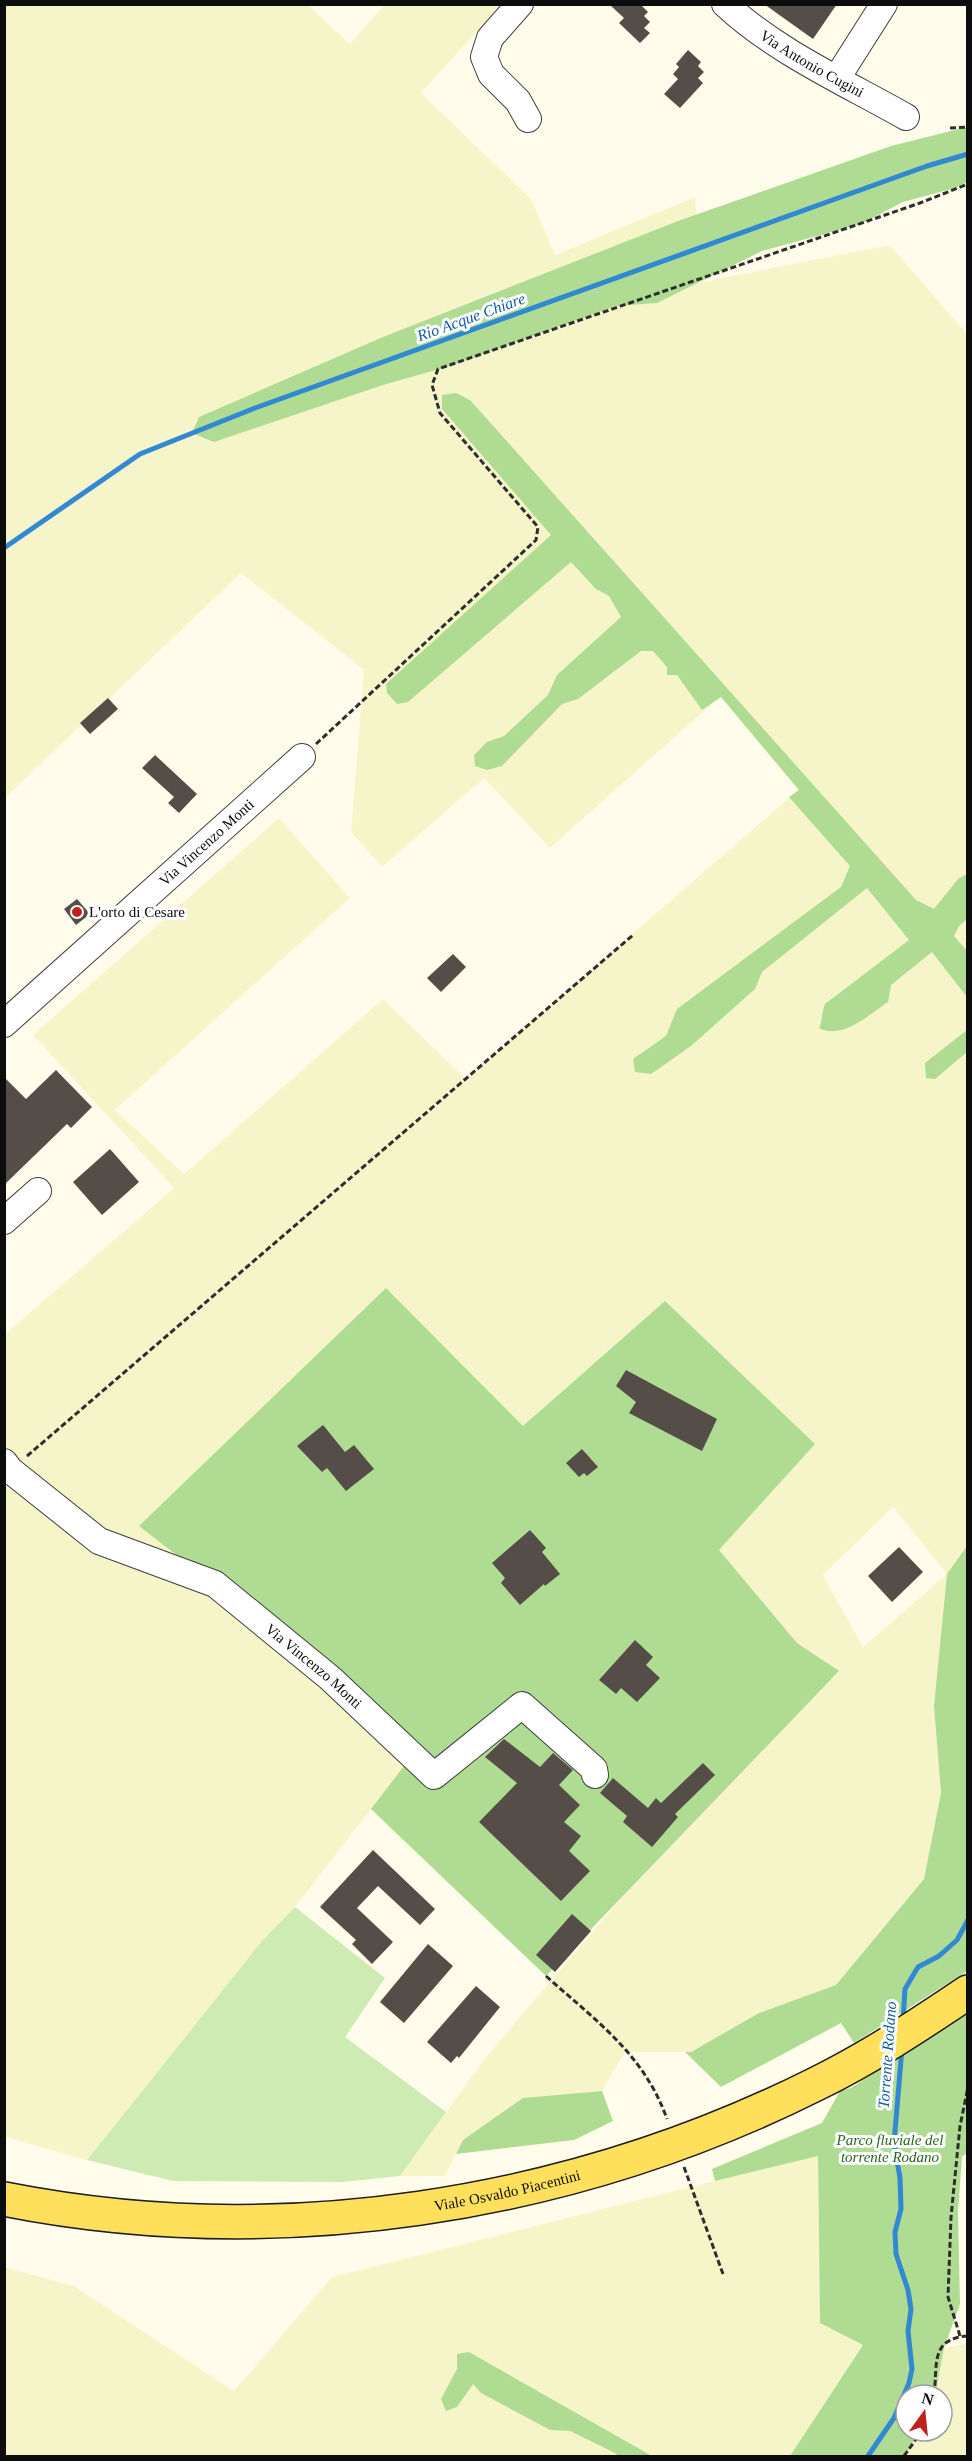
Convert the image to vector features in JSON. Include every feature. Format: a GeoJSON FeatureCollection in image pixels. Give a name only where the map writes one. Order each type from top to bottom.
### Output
{"type":"FeatureCollection","features":[{"type":"Feature","properties":{"kind":"main road","name":"Viale Osvaldo Piacentini"},"geometry":{"type":"LineString","coordinates":[[4,2199],[106,2215],[189,2221],[279,2221],[374,2214],[448,2205],[566,2179],[690,2138],[749,2115],[816,2084],[866,2057],[968,1992]]}},
{"type":"Feature","properties":{"kind":"street"},"geometry":{"type":"LineString","coordinates":[[520,4],[490,38],[484,57],[487,69],[518,101],[528,119]]}},
{"type":"Feature","properties":{"kind":"street","name":"Via Antonio Cugini"},"geometry":{"type":"LineString","coordinates":[[725,4],[746,24],[783,48],[906,117]]}},
{"type":"Feature","properties":{"kind":"street"},"geometry":{"type":"LineString","coordinates":[[837,78],[884,4]]}},
{"type":"Feature","properties":{"kind":"street","name":"Via Vincenzo Monti"},"geometry":{"type":"LineString","coordinates":[[4,1024],[302,758]]}},
{"type":"Feature","properties":{"kind":"street"},"geometry":{"type":"LineString","coordinates":[[4,1221],[38,1191]]}},
{"type":"Feature","properties":{"kind":"street","name":"Via Vincenzo Monti"},"geometry":{"type":"LineString","coordinates":[[7,1466],[99,1541],[215,1584],[330,1678],[434,1776],[522,1705],[594,1769],[595,1775]]}},
{"type":"Feature","properties":{"kind":"path"},"geometry":{"type":"LineString","coordinates":[[950,128],[967,128]]}},
{"type":"Feature","properties":{"kind":"path"},"geometry":{"type":"LineString","coordinates":[[302,758],[536,540],[538,527],[441,413],[432,384],[438,369],[921,203],[968,184]]}},
{"type":"Feature","properties":{"kind":"path"},"geometry":{"type":"LineString","coordinates":[[7,1466],[633,935]]}},
{"type":"Feature","properties":{"kind":"path"},"geometry":{"type":"LineString","coordinates":[[546,1976],[636,2060],[650,2080],[669,2125]]}},
{"type":"Feature","properties":{"kind":"path"},"geometry":{"type":"LineString","coordinates":[[960,2336],[948,2297],[951,2217],[959,2138],[968,2087]]}},
{"type":"Feature","properties":{"kind":"path"},"geometry":{"type":"LineString","coordinates":[[682,2163],[723,2274]]}},
{"type":"Feature","properties":{"kind":"path"},"geometry":{"type":"LineString","coordinates":[[935,2383],[936,2364],[943,2344],[960,2336],[968,2336]]}},
{"type":"Feature","properties":{"kind":"path"},"geometry":{"type":"LineString","coordinates":[[904,2457],[914,2443]]}},
{"type":"Feature","properties":{"kind":"green space"},"geometry":{"type":"Polygon","coordinates":[[[7,5],[308,5],[350,44],[384,5],[501,5],[421,93],[531,199],[555,255],[695,197],[702,282],[890,245],[967,334],[967,1546],[947,1574],[934,1706],[941,1793],[924,1879],[836,1985],[759,2013],[691,2052],[625,2052],[602,2091],[523,2098],[463,2140],[445,2176],[400,2176],[485,2058],[686,1822],[839,1672],[797,1643],[718,1550],[666,1301],[523,1426],[386,1288],[140,1526],[422,1744],[295,1907],[262,1941],[87,2160],[5,2137],[5,1334],[174,1188],[33,1035],[279,818],[350,898],[115,1110],[184,1174],[383,999],[466,1079],[798,790],[721,696],[550,848],[484,778],[382,867],[351,832],[364,670],[241,573],[5,798],[4,10],[7,5]],[[893,1507],[823,1575],[863,1647],[947,1574],[893,1507]]]}},
{"type":"Feature","properties":{"kind":"green space"},"geometry":{"type":"Polygon","coordinates":[[[967,127],[967,182],[955,188],[903,202],[861,224],[762,251],[657,303],[616,306],[453,365],[383,385],[214,442],[192,433],[199,417],[383,337],[678,221],[891,146],[967,127]]]}},
{"type":"Feature","properties":{"kind":"green space"},"geometry":{"type":"Polygon","coordinates":[[[456,393],[470,400],[916,900],[934,909],[958,879],[967,874],[967,919],[959,926],[954,936],[967,951],[967,997],[932,952],[891,985],[888,1002],[864,1019],[837,1031],[819,1028],[825,1004],[909,940],[867,888],[762,972],[755,989],[691,1046],[651,1074],[635,1072],[633,1059],[666,1036],[677,1009],[841,887],[850,866],[789,797],[799,790],[721,697],[702,710],[677,675],[667,675],[667,667],[653,651],[641,651],[578,699],[562,704],[502,766],[487,770],[475,766],[474,755],[487,742],[504,736],[548,695],[557,675],[621,617],[609,596],[596,589],[571,562],[408,702],[397,704],[387,693],[386,684],[551,535],[442,409],[442,395],[456,393]]]}},
{"type":"Feature","properties":{"kind":"green space"},"geometry":{"type":"Polygon","coordinates":[[[967,1030],[967,1052],[935,1079],[926,1078],[925,1063],[967,1030]]]}},
{"type":"Feature","properties":{"kind":"green space"},"geometry":{"type":"Polygon","coordinates":[[[386,1288],[523,1426],[665,1301],[815,1444],[719,1550],[797,1643],[839,1671],[546,1976],[371,1809],[421,1744],[139,1526],[386,1288]]]}},
{"type":"Feature","properties":{"kind":"green space"},"geometry":{"type":"Polygon","coordinates":[[[967,1546],[967,1971],[854,2043],[841,2023],[721,2087],[685,2052],[691,2052],[759,2013],[836,1985],[924,1879],[941,1793],[934,1706],[947,1574],[967,1546]]]}},
{"type":"Feature","properties":{"kind":"green space"},"geometry":{"type":"Polygon","coordinates":[[[295,1907],[385,1978],[345,2037],[446,2112],[400,2176],[343,2182],[173,2181],[87,2160],[262,1941],[295,1907]]]}},
{"type":"Feature","properties":{"kind":"green space","name":"Parco fluviale del torrente Rodano"},"geometry":{"type":"Polygon","coordinates":[[[967,2011],[968,2152],[962,2157],[958,2211],[960,2304],[944,2348],[937,2383],[894,2383],[894,2443],[912,2443],[905,2456],[790,2456],[863,2345],[820,2323],[818,2156],[715,2181],[712,2169],[822,2123],[840,2091],[851,2088],[967,2011]]]}},
{"type":"Feature","properties":{"kind":"green space"},"geometry":{"type":"Polygon","coordinates":[[[602,2091],[613,2121],[574,2140],[456,2154],[463,2140],[523,2098],[602,2091]]]}},
{"type":"Feature","properties":{"kind":"green space"},"geometry":{"type":"Polygon","coordinates":[[[818,2155],[820,2323],[863,2344],[790,2456],[5,2456],[4,2267],[74,2286],[234,2391],[332,2277],[818,2155]]]}},
{"type":"Feature","properties":{"kind":"green space"},"geometry":{"type":"Polygon","coordinates":[[[966,2344],[967,2456],[905,2456],[912,2443],[954,2443],[954,2383],[937,2383],[944,2348],[966,2344]]]}},
{"type":"Feature","properties":{"kind":"green space"},"geometry":{"type":"Polygon","coordinates":[[[469,2352],[652,2456],[618,2456],[570,2431],[550,2430],[481,2393],[473,2384],[457,2407],[446,2411],[441,2399],[457,2369],[457,2354],[469,2352]]]}},
{"type":"Feature","properties":{"kind":"building"},"geometry":{"type":"Polygon","coordinates":[[[609,4],[640,4],[648,12],[644,16],[650,22],[644,28],[650,33],[640,43],[619,23],[624,18],[609,4]]]}},
{"type":"Feature","properties":{"kind":"building"},"geometry":{"type":"Polygon","coordinates":[[[764,4],[837,4],[813,39],[764,4]]]}},
{"type":"Feature","properties":{"kind":"building"},"geometry":{"type":"Polygon","coordinates":[[[688,50],[701,62],[698,66],[704,72],[698,78],[703,83],[680,108],[664,94],[678,79],[673,74],[679,67],[676,64],[688,50]]]}},
{"type":"Feature","properties":{"kind":"building"},"geometry":{"type":"Polygon","coordinates":[[[108,698],[118,709],[90,734],[80,723],[108,698]]]}},
{"type":"Feature","properties":{"kind":"building"},"geometry":{"type":"Polygon","coordinates":[[[155,755],[197,794],[179,813],[168,803],[174,797],[142,768],[155,755]]]}},
{"type":"Feature","properties":{"kind":"building","name":"L'orto di Cesare"},"geometry":{"type":"Polygon","coordinates":[[[77,899],[90,914],[76,925],[64,909],[77,899]]]}},
{"type":"Feature","properties":{"kind":"building"},"geometry":{"type":"Polygon","coordinates":[[[453,954],[466,967],[441,992],[427,978],[453,954]]]}},
{"type":"Feature","properties":{"kind":"building"},"geometry":{"type":"Polygon","coordinates":[[[56,1070],[92,1107],[71,1128],[67,1124],[4,1185],[4,1077],[26,1099],[56,1070]]]}},
{"type":"Feature","properties":{"kind":"building"},"geometry":{"type":"Polygon","coordinates":[[[110,1149],[139,1182],[102,1215],[73,1182],[110,1149]]]}},
{"type":"Feature","properties":{"kind":"building"},"geometry":{"type":"Polygon","coordinates":[[[626,1370],[717,1419],[702,1451],[629,1413],[636,1402],[616,1386],[626,1370]]]}},
{"type":"Feature","properties":{"kind":"building"},"geometry":{"type":"Polygon","coordinates":[[[323,1425],[345,1452],[354,1445],[374,1469],[346,1491],[327,1468],[322,1472],[297,1446],[323,1425]]]}},
{"type":"Feature","properties":{"kind":"building"},"geometry":{"type":"Polygon","coordinates":[[[582,1449],[598,1467],[587,1476],[584,1473],[579,1477],[566,1463],[582,1449]]]}},
{"type":"Feature","properties":{"kind":"building"},"geometry":{"type":"Polygon","coordinates":[[[530,1530],[546,1548],[542,1552],[560,1574],[545,1586],[544,1584],[520,1605],[501,1583],[505,1578],[492,1563],[530,1530]]]}},
{"type":"Feature","properties":{"kind":"building"},"geometry":{"type":"Polygon","coordinates":[[[899,1547],[923,1572],[892,1602],[868,1576],[899,1547]]]}},
{"type":"Feature","properties":{"kind":"building"},"geometry":{"type":"Polygon","coordinates":[[[635,1640],[653,1657],[646,1665],[660,1678],[637,1702],[621,1688],[616,1694],[599,1680],[635,1640]]]}},
{"type":"Feature","properties":{"kind":"building"},"geometry":{"type":"Polygon","coordinates":[[[504,1739],[540,1767],[553,1753],[573,1770],[559,1785],[580,1805],[564,1822],[581,1836],[569,1851],[590,1871],[561,1901],[479,1822],[517,1783],[485,1757],[504,1739]]]}},
{"type":"Feature","properties":{"kind":"building"},"geometry":{"type":"Polygon","coordinates":[[[703,1763],[715,1775],[675,1814],[678,1817],[652,1847],[623,1822],[627,1816],[600,1793],[613,1778],[648,1808],[656,1798],[661,1803],[703,1763]]]}},
{"type":"Feature","properties":{"kind":"building"},"geometry":{"type":"Polygon","coordinates":[[[373,1850],[435,1909],[420,1925],[378,1886],[357,1908],[393,1942],[372,1964],[352,1944],[356,1940],[320,1907],[373,1850]]]}},
{"type":"Feature","properties":{"kind":"building"},"geometry":{"type":"Polygon","coordinates":[[[572,1914],[591,1931],[555,1972],[536,1955],[572,1914]]]}},
{"type":"Feature","properties":{"kind":"building"},"geometry":{"type":"Polygon","coordinates":[[[428,1944],[453,1966],[404,2023],[380,2002],[428,1944]]]}},
{"type":"Feature","properties":{"kind":"building"},"geometry":{"type":"Polygon","coordinates":[[[476,1986],[500,2007],[459,2058],[457,2056],[451,2063],[427,2042],[476,1986]]]}},
{"type":"Feature","properties":{"kind":"waterway","name":"Rio Acque Chiare"},"geometry":{"type":"LineString","coordinates":[[4,548],[140,454],[255,408],[927,166],[968,154]]}},
{"type":"Feature","properties":{"kind":"waterway","name":"Torrente Rodano"},"geometry":{"type":"LineString","coordinates":[[903,2021],[905,1989],[918,1967],[939,1956],[957,1940],[968,1920]]}},
{"type":"Feature","properties":{"kind":"waterway","name":"Torrente Rodano"},"geometry":{"type":"LineString","coordinates":[[868,2456],[894,2418],[909,2383],[912,2369],[908,2331],[911,2309],[908,2290],[896,2254],[895,2232],[901,2209],[900,2178],[894,2143],[902,2048]]}},
{"type":"Feature","properties":{"kind":"place","name":"L'orto di Cesare"},"geometry":{"type":"Point","coordinates":[77,912]}}]}
